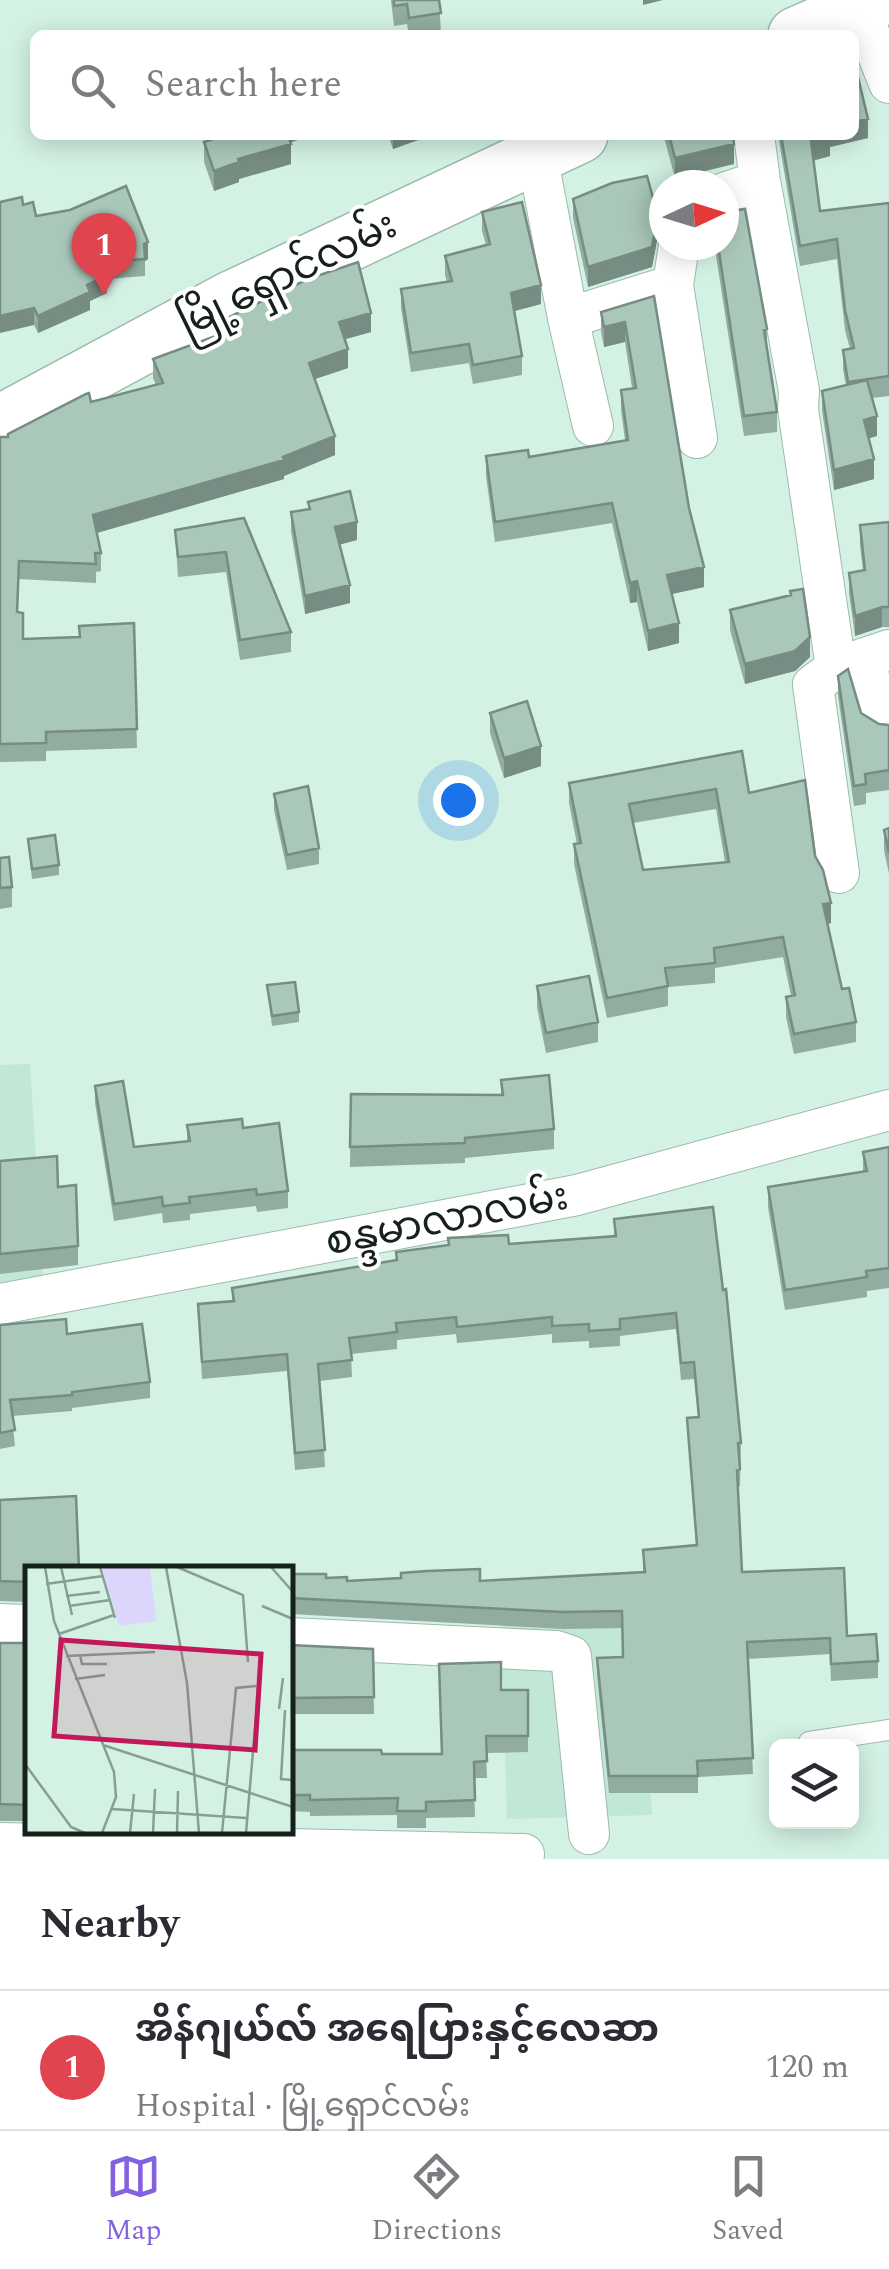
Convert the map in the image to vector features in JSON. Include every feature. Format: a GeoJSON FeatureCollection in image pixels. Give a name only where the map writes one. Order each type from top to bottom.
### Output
{"type":"FeatureCollection","features":[{"type":"Feature","properties":{"kind":"highway"},"geometry":{"type":"LineString","coordinates":[[808,30],[868,4]]}},
{"type":"Feature","properties":{"kind":"highway","name":"မြို့ရှောင်လမ်း"},"geometry":{"type":"LineString","coordinates":[[0,423],[229,300],[558,145]]}},
{"type":"Feature","properties":{"kind":"street"},"geometry":{"type":"LineString","coordinates":[[868,4],[889,83]]}},
{"type":"Feature","properties":{"kind":"street"},"geometry":{"type":"LineString","coordinates":[[753,140],[742,187],[799,391],[798,409],[863,659],[880,718],[889,722]]}},
{"type":"Feature","properties":{"kind":"street"},"geometry":{"type":"LineString","coordinates":[[558,145],[568,318],[594,426]]}},
{"type":"Feature","properties":{"kind":"street"},"geometry":{"type":"LineString","coordinates":[[677,260],[673,285],[697,438]]}},
{"type":"Feature","properties":{"kind":"street"},"geometry":{"type":"LineString","coordinates":[[568,318],[673,285]]}},
{"type":"Feature","properties":{"kind":"street"},"geometry":{"type":"LineString","coordinates":[[839,874],[813,691],[816,679],[863,659]]}},
{"type":"Feature","properties":{"kind":"street","name":"စန္ဒမာလာလမ်း"},"geometry":{"type":"LineString","coordinates":[[0,1304],[577,1196],[889,1110]]}},
{"type":"Feature","properties":{"kind":"street"},"geometry":{"type":"LineString","coordinates":[[0,1624],[25,1626]]}},
{"type":"Feature","properties":{"kind":"street"},"geometry":{"type":"LineString","coordinates":[[292,1638],[556,1651],[571,1656],[589,1834]]}},
{"type":"Feature","properties":{"kind":"street"},"geometry":{"type":"LineString","coordinates":[[0,1843],[524,1854]]}},
{"type":"Feature","properties":{"kind":"lane"},"geometry":{"type":"LineString","coordinates":[[829,1739],[889,1730]]}},
{"type":"Feature","properties":{"kind":"shaded area"},"geometry":{"type":"Polygon","coordinates":[[[30,1064],[45,1305],[0,1309],[0,1065],[30,1064]]]}},
{"type":"Feature","properties":{"kind":"shaded area"},"geometry":{"type":"Polygon","coordinates":[[[638,1571],[652,1815],[507,1819],[500,1578],[638,1571]]]}},
{"type":"Feature","properties":{"kind":"building"},"geometry":{"type":"Polygon","coordinates":[[[394,0],[439,0],[441,13],[409,18],[407,4],[394,6],[394,0]]]}},
{"type":"Feature","properties":{"kind":"building"},"geometry":{"type":"Polygon","coordinates":[[[859,81],[868,119],[859,121],[859,81]]]}},
{"type":"Feature","properties":{"kind":"building"},"geometry":{"type":"Polygon","coordinates":[[[290,140],[291,144],[238,159],[239,162],[214,171],[204,142],[290,140]]]}},
{"type":"Feature","properties":{"kind":"building"},"geometry":{"type":"Polygon","coordinates":[[[670,140],[734,140],[734,144],[675,158],[670,140]]]}},
{"type":"Feature","properties":{"kind":"building"},"geometry":{"type":"Polygon","coordinates":[[[782,140],[816,140],[811,141],[820,211],[889,203],[889,376],[848,382],[843,350],[854,348],[845,310],[837,239],[800,246],[782,140]]]}},
{"type":"Feature","properties":{"kind":"building"},"geometry":{"type":"Polygon","coordinates":[[[647,176],[649,248],[588,267],[573,199],[612,183],[647,176]]]}},
{"type":"Feature","properties":{"kind":"building"},"geometry":{"type":"Polygon","coordinates":[[[126,186],[148,242],[144,244],[145,259],[100,262],[107,276],[87,285],[90,292],[38,316],[34,308],[0,316],[0,202],[22,197],[23,205],[33,202],[36,216],[70,210],[126,186]]]}},
{"type":"Feature","properties":{"kind":"building"},"geometry":{"type":"Polygon","coordinates":[[[522,202],[541,285],[511,293],[522,356],[473,365],[469,344],[411,353],[401,289],[452,281],[445,256],[490,244],[482,212],[522,202]]]}},
{"type":"Feature","properties":{"kind":"building"},"geometry":{"type":"Polygon","coordinates":[[[745,209],[767,329],[764,330],[777,412],[744,416],[720,260],[739,260],[739,210],[745,209]]]}},
{"type":"Feature","properties":{"kind":"building"},"geometry":{"type":"Polygon","coordinates":[[[358,262],[371,313],[339,322],[348,349],[309,363],[335,436],[283,457],[284,460],[93,515],[101,553],[95,553],[96,564],[19,561],[17,612],[23,613],[23,639],[80,637],[79,626],[134,623],[137,729],[46,732],[46,743],[0,744],[0,437],[8,437],[89,393],[91,402],[163,383],[153,359],[232,330],[227,318],[308,279],[358,262]]]}},
{"type":"Feature","properties":{"kind":"building"},"geometry":{"type":"Polygon","coordinates":[[[654,296],[689,508],[704,567],[667,575],[679,623],[648,631],[637,581],[630,583],[612,503],[495,522],[486,456],[528,450],[529,457],[628,440],[621,390],[636,388],[625,322],[604,327],[601,312],[654,296]]]}},
{"type":"Feature","properties":{"kind":"building"},"geometry":{"type":"Polygon","coordinates":[[[867,380],[877,416],[864,420],[874,459],[834,470],[822,391],[867,380]]]}},
{"type":"Feature","properties":{"kind":"building"},"geometry":{"type":"Polygon","coordinates":[[[350,491],[357,522],[335,527],[350,585],[305,596],[291,512],[310,509],[308,502],[350,491]]]}},
{"type":"Feature","properties":{"kind":"building"},"geometry":{"type":"Polygon","coordinates":[[[244,518],[291,632],[240,640],[226,552],[178,557],[175,530],[244,518]]]}},
{"type":"Feature","properties":{"kind":"building"},"geometry":{"type":"Polygon","coordinates":[[[889,522],[889,607],[855,616],[849,573],[865,570],[860,525],[889,522]]]}},
{"type":"Feature","properties":{"kind":"building"},"geometry":{"type":"Polygon","coordinates":[[[803,589],[810,637],[795,651],[745,664],[730,610],[803,589]]]}},
{"type":"Feature","properties":{"kind":"building"},"geometry":{"type":"Polygon","coordinates":[[[848,669],[861,713],[879,724],[889,725],[889,770],[865,774],[866,784],[854,786],[838,676],[848,669]]]}},
{"type":"Feature","properties":{"kind":"building"},"geometry":{"type":"Polygon","coordinates":[[[527,701],[541,746],[504,758],[490,713],[527,701]]]}},
{"type":"Feature","properties":{"kind":"building"},"geometry":{"type":"Polygon","coordinates":[[[742,751],[749,793],[805,780],[815,856],[823,870],[831,903],[823,904],[842,989],[849,988],[856,1022],[794,1034],[786,997],[795,995],[783,937],[714,948],[715,963],[665,968],[668,986],[607,998],[574,844],[581,843],[569,783],[742,751]],[[716,789],[629,804],[643,870],[729,862],[716,789]]]}},
{"type":"Feature","properties":{"kind":"building"},"geometry":{"type":"Polygon","coordinates":[[[308,786],[319,848],[287,855],[274,794],[308,786]]]}},
{"type":"Feature","properties":{"kind":"building"},"geometry":{"type":"Polygon","coordinates":[[[55,835],[59,865],[32,869],[28,839],[55,835]]]}},
{"type":"Feature","properties":{"kind":"building"},"geometry":{"type":"Polygon","coordinates":[[[9,857],[12,887],[0,888],[0,858],[9,857]]]}},
{"type":"Feature","properties":{"kind":"building"},"geometry":{"type":"Polygon","coordinates":[[[589,976],[598,1022],[546,1033],[537,986],[589,976]]]}},
{"type":"Feature","properties":{"kind":"building"},"geometry":{"type":"Polygon","coordinates":[[[295,982],[299,1012],[272,1016],[267,985],[295,982]]]}},
{"type":"Feature","properties":{"kind":"building"},"geometry":{"type":"Polygon","coordinates":[[[549,1075],[554,1129],[465,1138],[465,1143],[350,1147],[351,1094],[503,1095],[501,1080],[549,1075]]]}},
{"type":"Feature","properties":{"kind":"building"},"geometry":{"type":"Polygon","coordinates":[[[123,1081],[134,1147],[190,1141],[187,1125],[242,1119],[243,1128],[279,1123],[288,1191],[257,1195],[256,1189],[189,1197],[190,1203],[163,1206],[162,1197],[114,1204],[95,1086],[123,1081]]]}},
{"type":"Feature","properties":{"kind":"building"},"geometry":{"type":"Polygon","coordinates":[[[889,1147],[889,1268],[866,1271],[867,1277],[785,1290],[768,1187],[867,1171],[863,1152],[889,1147]]]}},
{"type":"Feature","properties":{"kind":"building"},"geometry":{"type":"Polygon","coordinates":[[[57,1156],[58,1187],[76,1185],[78,1246],[0,1254],[0,1161],[57,1156]]]}},
{"type":"Feature","properties":{"kind":"building"},"geometry":{"type":"Polygon","coordinates":[[[713,1207],[723,1290],[726,1289],[741,1443],[737,1470],[742,1572],[844,1568],[847,1636],[876,1634],[878,1661],[831,1664],[830,1638],[747,1642],[753,1758],[697,1761],[698,1776],[609,1776],[597,1658],[623,1657],[622,1611],[564,1612],[292,1598],[292,1574],[326,1574],[326,1578],[347,1577],[347,1581],[401,1578],[401,1573],[480,1569],[480,1581],[645,1572],[643,1550],[697,1545],[687,1418],[699,1417],[694,1362],[681,1363],[676,1313],[620,1319],[620,1329],[589,1331],[589,1324],[552,1326],[552,1317],[457,1327],[456,1317],[396,1323],[397,1332],[349,1338],[352,1360],[318,1364],[325,1450],[295,1453],[287,1354],[202,1362],[198,1304],[234,1301],[232,1288],[397,1260],[396,1252],[449,1245],[448,1238],[508,1235],[509,1244],[616,1236],[614,1219],[713,1207]]]}},
{"type":"Feature","properties":{"kind":"building"},"geometry":{"type":"Polygon","coordinates":[[[66,1319],[67,1334],[142,1324],[150,1382],[10,1400],[15,1430],[0,1433],[0,1325],[66,1319]]]}},
{"type":"Feature","properties":{"kind":"building"},"geometry":{"type":"Polygon","coordinates":[[[76,1496],[79,1566],[25,1566],[25,1582],[0,1581],[0,1500],[76,1496]]]}},
{"type":"Feature","properties":{"kind":"building"},"geometry":{"type":"Polygon","coordinates":[[[0,1643],[25,1643],[25,1805],[0,1804],[0,1643]]]}},
{"type":"Feature","properties":{"kind":"building"},"geometry":{"type":"Polygon","coordinates":[[[292,1645],[373,1649],[374,1697],[292,1698],[292,1645]]]}},
{"type":"Feature","properties":{"kind":"building"},"geometry":{"type":"Polygon","coordinates":[[[501,1662],[501,1690],[528,1690],[528,1736],[486,1736],[487,1761],[474,1762],[475,1800],[426,1802],[426,1811],[397,1811],[398,1798],[310,1800],[310,1795],[292,1795],[292,1750],[442,1754],[439,1664],[501,1662]]]}},
{"type":"Feature","properties":{"kind":"place","name":"အိန်ဂျယ်လ် အရေပြားနှင့်လေဆာ"},"geometry":{"type":"Point","coordinates":[104,295]}}]}
